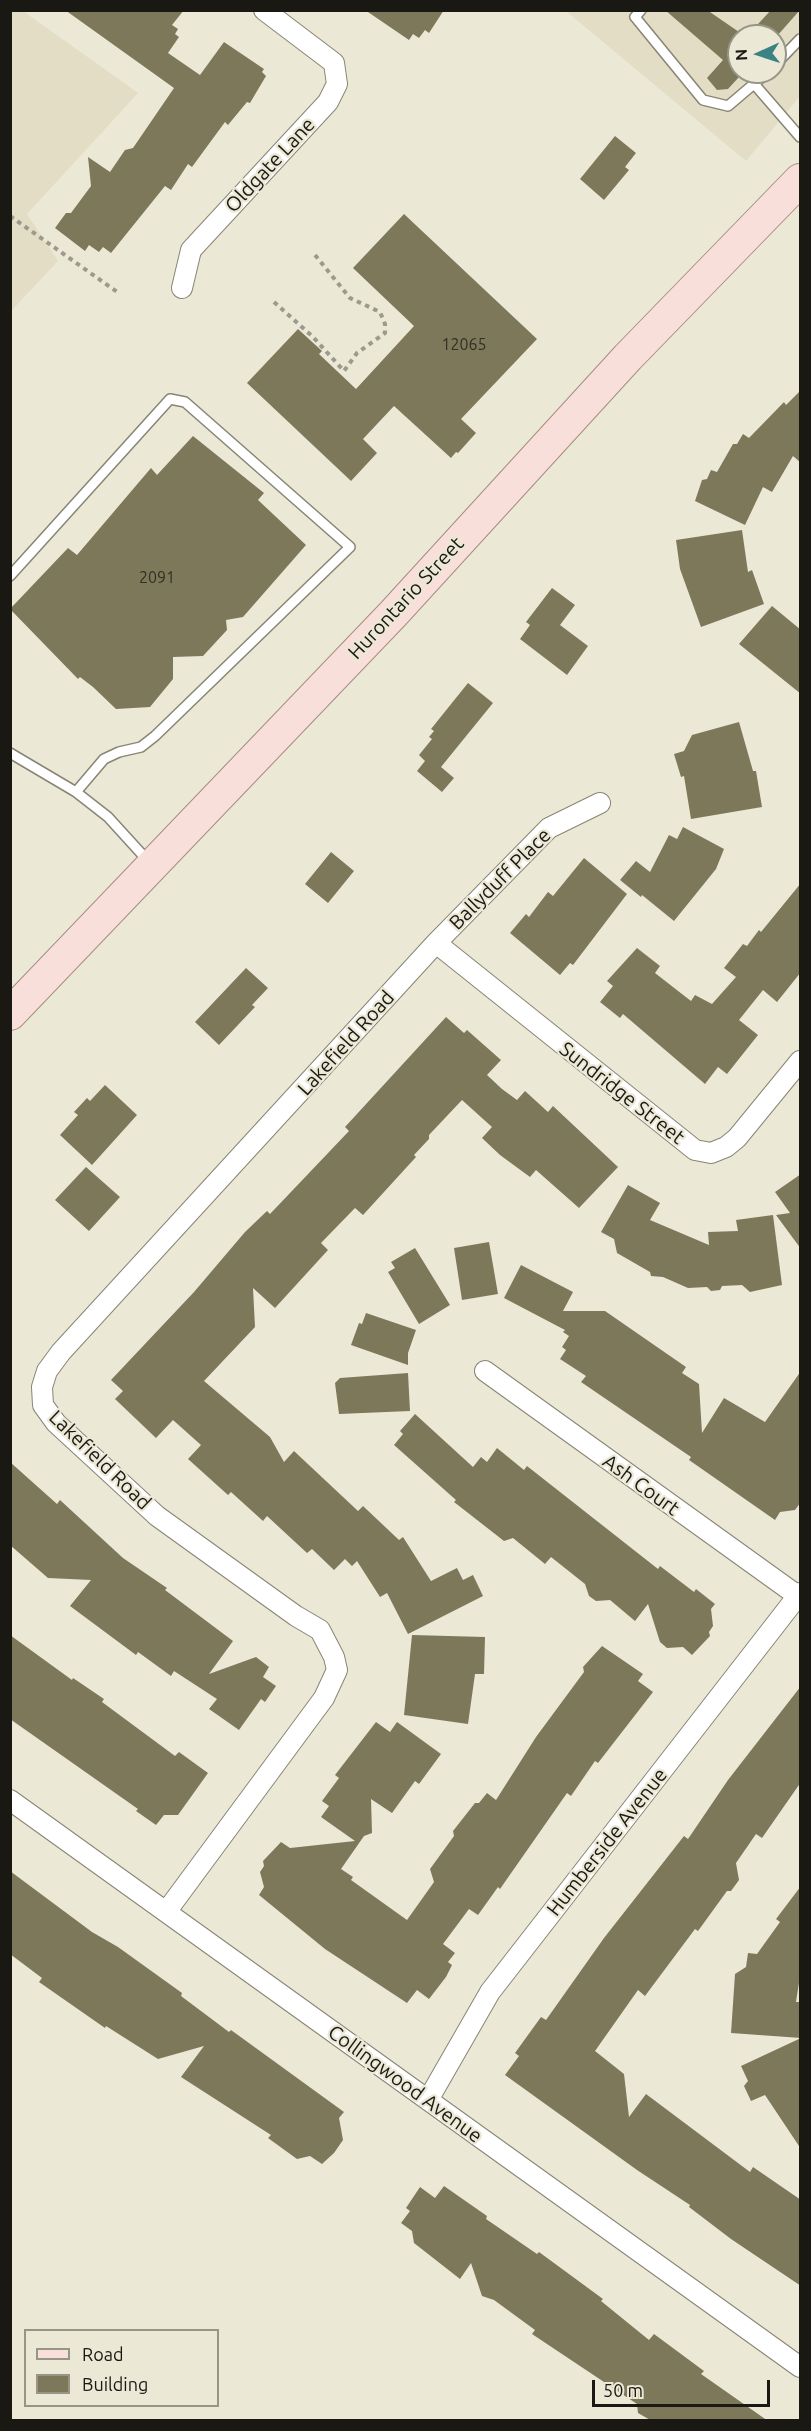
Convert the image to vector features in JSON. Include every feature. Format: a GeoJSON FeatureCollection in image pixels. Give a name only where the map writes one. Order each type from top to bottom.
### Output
{"type":"FeatureCollection","features":[{"type":"Feature","properties":{"kind":"main road","name":"Hurontario Street"},"geometry":{"type":"LineString","coordinates":[[10,1014],[393,614],[628,357],[801,180]]}},
{"type":"Feature","properties":{"kind":"street","name":"Oldgate Lane"},"geometry":{"type":"LineString","coordinates":[[182,288],[191,250],[328,102],[337,84],[334,63],[264,10]]}},
{"type":"Feature","properties":{"kind":"street","name":"Ballyduff Place"},"geometry":{"type":"LineString","coordinates":[[436,943],[549,828],[600,803]]}},
{"type":"Feature","properties":{"kind":"street","name":"Sundridge Street"},"geometry":{"type":"LineString","coordinates":[[436,943],[695,1150],[711,1153],[726,1147],[737,1138],[801,1061]]}},
{"type":"Feature","properties":{"kind":"street","name":"Lakefield Road"},"geometry":{"type":"LineString","coordinates":[[166,1912],[324,1698],[337,1670],[334,1657],[320,1630],[191,1542],[92,1458],[56,1423],[43,1405],[42,1387],[47,1371],[61,1352],[436,943]]}},
{"type":"Feature","properties":{"kind":"street","name":"Ash Court"},"geometry":{"type":"LineString","coordinates":[[485,1371],[799,1595]]}},
{"type":"Feature","properties":{"kind":"street","name":"Humberside Avenue"},"geometry":{"type":"LineString","coordinates":[[428,2100],[490,1992],[799,1595]]}},
{"type":"Feature","properties":{"kind":"street","name":"Collingwood Avenue"},"geometry":{"type":"LineString","coordinates":[[10,1800],[801,2367]]}},
{"type":"Feature","properties":{"kind":"lane"},"geometry":{"type":"LineString","coordinates":[[641,10],[635,17],[703,100],[728,106],[755,85],[801,137]]}},
{"type":"Feature","properties":{"kind":"lane"},"geometry":{"type":"LineString","coordinates":[[787,53],[801,39]]}},
{"type":"Feature","properties":{"kind":"lane"},"geometry":{"type":"LineString","coordinates":[[10,576],[170,399],[185,402],[350,547],[155,736],[141,747],[104,759],[76,792]]}},
{"type":"Feature","properties":{"kind":"lane"},"geometry":{"type":"LineString","coordinates":[[10,753],[76,792],[108,817],[153,866]]}},
{"type":"Feature","properties":{"kind":"path"},"geometry":{"type":"LineString","coordinates":[[10,216],[120,294]]}},
{"type":"Feature","properties":{"kind":"path"},"geometry":{"type":"LineString","coordinates":[[274,302],[313,337],[344,371],[357,353],[385,333],[386,324],[380,312],[351,298],[315,255]]}},
{"type":"Feature","properties":{"kind":"shaded area"},"geometry":{"type":"Polygon","coordinates":[[[10,11],[23,11],[138,93],[27,214],[58,261],[11,311],[10,11]]]}},
{"type":"Feature","properties":{"kind":"shaded area"},"geometry":{"type":"Polygon","coordinates":[[[566,11],[800,11],[800,96],[746,161],[566,11]]]}},
{"type":"Feature","properties":{"kind":"building"},"geometry":{"type":"Polygon","coordinates":[[[65,10],[184,10],[172,25],[178,29],[175,34],[179,37],[168,53],[200,75],[224,42],[264,69],[262,72],[266,76],[250,103],[247,102],[228,125],[225,122],[192,167],[188,164],[171,190],[165,186],[111,253],[103,247],[99,252],[89,245],[85,251],[55,228],[66,213],[71,213],[91,186],[88,157],[110,172],[125,150],[133,148],[174,88],[65,10]]]}},
{"type":"Feature","properties":{"kind":"building"},"geometry":{"type":"Polygon","coordinates":[[[365,10],[444,10],[429,33],[425,30],[419,38],[413,34],[409,40],[365,10]]]}},
{"type":"Feature","properties":{"kind":"building"},"geometry":{"type":"Polygon","coordinates":[[[665,10],[707,10],[727,24],[727,84],[733,84],[728,89],[717,90],[707,78],[723,60],[665,10]]]}},
{"type":"Feature","properties":{"kind":"building"},"geometry":{"type":"Polygon","coordinates":[[[771,10],[800,10],[787,25],[758,24],[771,10]]]}},
{"type":"Feature","properties":{"kind":"building"},"geometry":{"type":"Polygon","coordinates":[[[615,136],[636,153],[625,167],[629,170],[604,200],[580,179],[615,136]]]}},
{"type":"Feature","properties":{"kind":"building"},"geometry":{"type":"Polygon","coordinates":[[[404,214],[537,339],[461,419],[476,433],[458,453],[456,452],[451,458],[394,406],[363,439],[377,453],[351,481],[247,383],[298,329],[322,351],[319,354],[356,389],[414,326],[353,268],[404,214]]]}},
{"type":"Feature","properties":{"kind":"building"},"geometry":{"type":"Polygon","coordinates":[[[801,390],[801,463],[793,456],[772,492],[763,487],[745,525],[695,501],[702,480],[707,479],[711,470],[717,472],[733,444],[737,444],[743,434],[749,438],[784,402],[786,405],[801,390]]]}},
{"type":"Feature","properties":{"kind":"building"},"geometry":{"type":"Polygon","coordinates":[[[193,436],[264,493],[258,500],[306,545],[243,617],[226,620],[227,630],[203,656],[173,657],[173,679],[150,707],[116,709],[93,687],[80,677],[78,679],[10,609],[68,548],[77,555],[151,468],[157,475],[193,436]]]}},
{"type":"Feature","properties":{"kind":"building"},"geometry":{"type":"Polygon","coordinates":[[[742,530],[748,572],[752,570],[764,604],[701,627],[680,569],[676,540],[742,530]]]}},
{"type":"Feature","properties":{"kind":"building"},"geometry":{"type":"Polygon","coordinates":[[[552,588],[575,605],[560,625],[588,646],[567,675],[520,639],[530,625],[526,622],[552,588]]]}},
{"type":"Feature","properties":{"kind":"building"},"geometry":{"type":"Polygon","coordinates":[[[772,606],[801,630],[801,694],[739,644],[772,606]]]}},
{"type":"Feature","properties":{"kind":"building"},"geometry":{"type":"Polygon","coordinates":[[[468,683],[493,703],[441,767],[454,778],[442,792],[417,771],[425,761],[419,755],[432,739],[429,737],[434,731],[431,729],[468,683]]]}},
{"type":"Feature","properties":{"kind":"building"},"geometry":{"type":"Polygon","coordinates":[[[739,722],[753,771],[756,771],[762,807],[691,819],[684,776],[681,777],[674,754],[684,751],[692,735],[739,722]]]}},
{"type":"Feature","properties":{"kind":"building"},"geometry":{"type":"Polygon","coordinates":[[[683,827],[724,849],[716,869],[674,921],[620,880],[636,861],[650,872],[669,835],[677,839],[683,827]]]}},
{"type":"Feature","properties":{"kind":"building"},"geometry":{"type":"Polygon","coordinates":[[[331,852],[354,871],[328,903],[305,884],[331,852]]]}},
{"type":"Feature","properties":{"kind":"building"},"geometry":{"type":"Polygon","coordinates":[[[584,858],[627,894],[573,965],[570,963],[560,975],[510,933],[526,914],[529,917],[548,892],[553,896],[584,858]]]}},
{"type":"Feature","properties":{"kind":"building"},"geometry":{"type":"Polygon","coordinates":[[[801,883],[801,972],[777,1002],[763,990],[739,1020],[758,1035],[727,1074],[718,1067],[705,1084],[623,1014],[620,1018],[600,1002],[613,986],[607,981],[637,948],[660,966],[655,973],[691,1001],[695,995],[712,1004],[736,977],[724,968],[743,944],[747,946],[759,930],[761,932],[801,883]]]}},
{"type":"Feature","properties":{"kind":"building"},"geometry":{"type":"Polygon","coordinates":[[[246,968],[268,988],[252,1005],[255,1007],[219,1045],[195,1022],[246,968]]]}},
{"type":"Feature","properties":{"kind":"building"},"geometry":{"type":"Polygon","coordinates":[[[446,1017],[464,1033],[467,1030],[501,1060],[487,1075],[502,1089],[517,1100],[525,1091],[548,1112],[553,1106],[618,1167],[579,1208],[536,1170],[530,1177],[500,1155],[482,1138],[492,1127],[462,1100],[429,1135],[429,1139],[414,1155],[416,1157],[363,1215],[355,1208],[321,1243],[328,1250],[275,1308],[253,1288],[255,1327],[204,1381],[270,1437],[284,1462],[294,1451],[358,1511],[363,1506],[399,1540],[403,1537],[431,1581],[457,1568],[463,1580],[473,1575],[483,1596],[408,1634],[387,1593],[380,1597],[357,1561],[352,1566],[345,1559],[334,1570],[312,1549],[307,1553],[267,1516],[263,1521],[231,1492],[228,1495],[188,1459],[201,1445],[173,1420],[156,1438],[115,1399],[123,1391],[111,1380],[194,1292],[245,1232],[267,1211],[270,1214],[349,1131],[345,1127],[446,1017]]]}},
{"type":"Feature","properties":{"kind":"building"},"geometry":{"type":"Polygon","coordinates":[[[105,1085],[137,1115],[92,1165],[60,1135],[78,1115],[74,1112],[87,1098],[90,1101],[105,1085]]]}},
{"type":"Feature","properties":{"kind":"building"},"geometry":{"type":"Polygon","coordinates":[[[86,1167],[120,1197],[89,1231],[55,1200],[86,1167]]]}},
{"type":"Feature","properties":{"kind":"building"},"geometry":{"type":"Polygon","coordinates":[[[801,1174],[801,1249],[776,1215],[790,1213],[775,1192],[801,1174]]]}},
{"type":"Feature","properties":{"kind":"building"},"geometry":{"type":"Polygon","coordinates":[[[628,1185],[660,1203],[650,1220],[709,1245],[708,1232],[738,1231],[736,1220],[773,1215],[782,1285],[750,1292],[742,1285],[722,1286],[720,1290],[711,1291],[707,1287],[688,1288],[663,1277],[651,1276],[650,1272],[617,1253],[614,1239],[601,1232],[628,1185]]]}},
{"type":"Feature","properties":{"kind":"building"},"geometry":{"type":"Polygon","coordinates":[[[489,1242],[498,1294],[462,1300],[454,1248],[489,1242]]]}},
{"type":"Feature","properties":{"kind":"building"},"geometry":{"type":"Polygon","coordinates":[[[415,1248],[450,1305],[419,1324],[388,1272],[395,1268],[391,1262],[415,1248]]]}},
{"type":"Feature","properties":{"kind":"building"},"geometry":{"type":"Polygon","coordinates":[[[521,1265],[573,1292],[563,1311],[605,1311],[686,1367],[682,1373],[699,1384],[702,1433],[724,1398],[765,1422],[801,1371],[801,1502],[795,1510],[780,1512],[775,1520],[689,1460],[691,1457],[581,1382],[586,1376],[560,1359],[566,1350],[562,1347],[569,1336],[563,1332],[565,1330],[504,1298],[521,1265]]]}},
{"type":"Feature","properties":{"kind":"building"},"geometry":{"type":"Polygon","coordinates":[[[366,1313],[416,1330],[408,1353],[408,1365],[351,1345],[359,1323],[362,1324],[366,1313]]]}},
{"type":"Feature","properties":{"kind":"building"},"geometry":{"type":"Polygon","coordinates":[[[408,1373],[410,1411],[339,1414],[335,1383],[340,1378],[408,1373]]]}},
{"type":"Feature","properties":{"kind":"building"},"geometry":{"type":"Polygon","coordinates":[[[415,1414],[473,1467],[481,1457],[487,1462],[497,1448],[524,1470],[527,1466],[658,1569],[660,1566],[694,1592],[696,1589],[715,1604],[711,1609],[713,1626],[709,1632],[710,1636],[692,1655],[683,1647],[667,1648],[660,1642],[648,1604],[635,1621],[610,1600],[596,1601],[589,1596],[585,1584],[551,1557],[545,1564],[513,1538],[504,1541],[454,1502],[456,1500],[394,1445],[403,1434],[400,1431],[415,1414]]]}},
{"type":"Feature","properties":{"kind":"building"},"geometry":{"type":"Polygon","coordinates":[[[10,1462],[57,1504],[60,1500],[123,1558],[167,1588],[165,1590],[233,1641],[209,1674],[256,1657],[269,1667],[263,1677],[276,1686],[265,1702],[261,1699],[239,1730],[209,1709],[217,1699],[174,1671],[171,1676],[138,1652],[136,1655],[70,1606],[91,1580],[48,1578],[10,1545],[10,1462]]]}},
{"type":"Feature","properties":{"kind":"building"},"geometry":{"type":"Polygon","coordinates":[[[10,1635],[72,1680],[73,1678],[104,1699],[102,1702],[175,1756],[179,1752],[208,1773],[178,1815],[164,1815],[156,1825],[136,1811],[138,1809],[10,1719],[10,1635]]]}},
{"type":"Feature","properties":{"kind":"building"},"geometry":{"type":"Polygon","coordinates":[[[412,1635],[485,1637],[484,1674],[475,1674],[468,1724],[404,1715],[412,1635]]]}},
{"type":"Feature","properties":{"kind":"building"},"geometry":{"type":"Polygon","coordinates":[[[602,1646],[643,1674],[638,1681],[653,1692],[598,1763],[595,1761],[571,1796],[567,1793],[500,1889],[498,1887],[478,1915],[469,1909],[443,1944],[455,1953],[448,1962],[452,1965],[429,1999],[417,1990],[407,2003],[325,1949],[259,1895],[264,1887],[260,1872],[264,1866],[263,1861],[281,1842],[290,1848],[355,1841],[321,1817],[329,1806],[322,1801],[339,1778],[335,1775],[376,1722],[390,1732],[397,1722],[441,1754],[419,1784],[415,1781],[392,1813],[371,1799],[372,1833],[364,1836],[341,1869],[353,1877],[351,1880],[407,1920],[434,1882],[430,1869],[454,1836],[453,1831],[475,1803],[479,1803],[487,1793],[496,1800],[536,1737],[584,1672],[583,1667],[602,1646]]]}},
{"type":"Feature","properties":{"kind":"building"},"geometry":{"type":"Polygon","coordinates":[[[801,1686],[801,1782],[762,1838],[756,1834],[736,1863],[739,1880],[731,1891],[727,1891],[698,1931],[695,1929],[645,1996],[638,1990],[595,2051],[624,2074],[629,2117],[646,2094],[750,2172],[753,2167],[801,2200],[801,2286],[731,2239],[689,2207],[690,2205],[637,2170],[505,2075],[519,2056],[515,2053],[541,2017],[546,2020],[604,1938],[684,1836],[688,1839],[728,1780],[801,1686]]]}},
{"type":"Feature","properties":{"kind":"building"},"geometry":{"type":"Polygon","coordinates":[[[10,1871],[92,1932],[118,1947],[182,1993],[181,1996],[229,2032],[231,2030],[344,2112],[339,2118],[343,2140],[334,2153],[322,2164],[310,2156],[297,2159],[268,2138],[271,2135],[181,2077],[204,2046],[158,2059],[106,2026],[105,2028],[39,1982],[42,1978],[10,1954],[10,1871]]]}},
{"type":"Feature","properties":{"kind":"building"},"geometry":{"type":"Polygon","coordinates":[[[801,1886],[801,1970],[796,2002],[801,2002],[801,2038],[731,2033],[735,1974],[746,1967],[748,1953],[757,1954],[780,1922],[776,1919],[801,1886]]]}},
{"type":"Feature","properties":{"kind":"building"},"geometry":{"type":"Polygon","coordinates":[[[801,2038],[801,2149],[765,2095],[751,2101],[744,2086],[748,2081],[741,2066],[801,2038]]]}},
{"type":"Feature","properties":{"kind":"building"},"geometry":{"type":"Polygon","coordinates":[[[444,2186],[487,2216],[486,2219],[537,2254],[539,2252],[603,2299],[601,2301],[649,2340],[654,2334],[704,2371],[701,2374],[768,2421],[652,2421],[638,2413],[637,2404],[532,2334],[535,2330],[494,2300],[482,2296],[471,2263],[460,2279],[414,2243],[412,2231],[401,2223],[410,2211],[406,2208],[420,2187],[435,2198],[444,2186]]]}}]}
